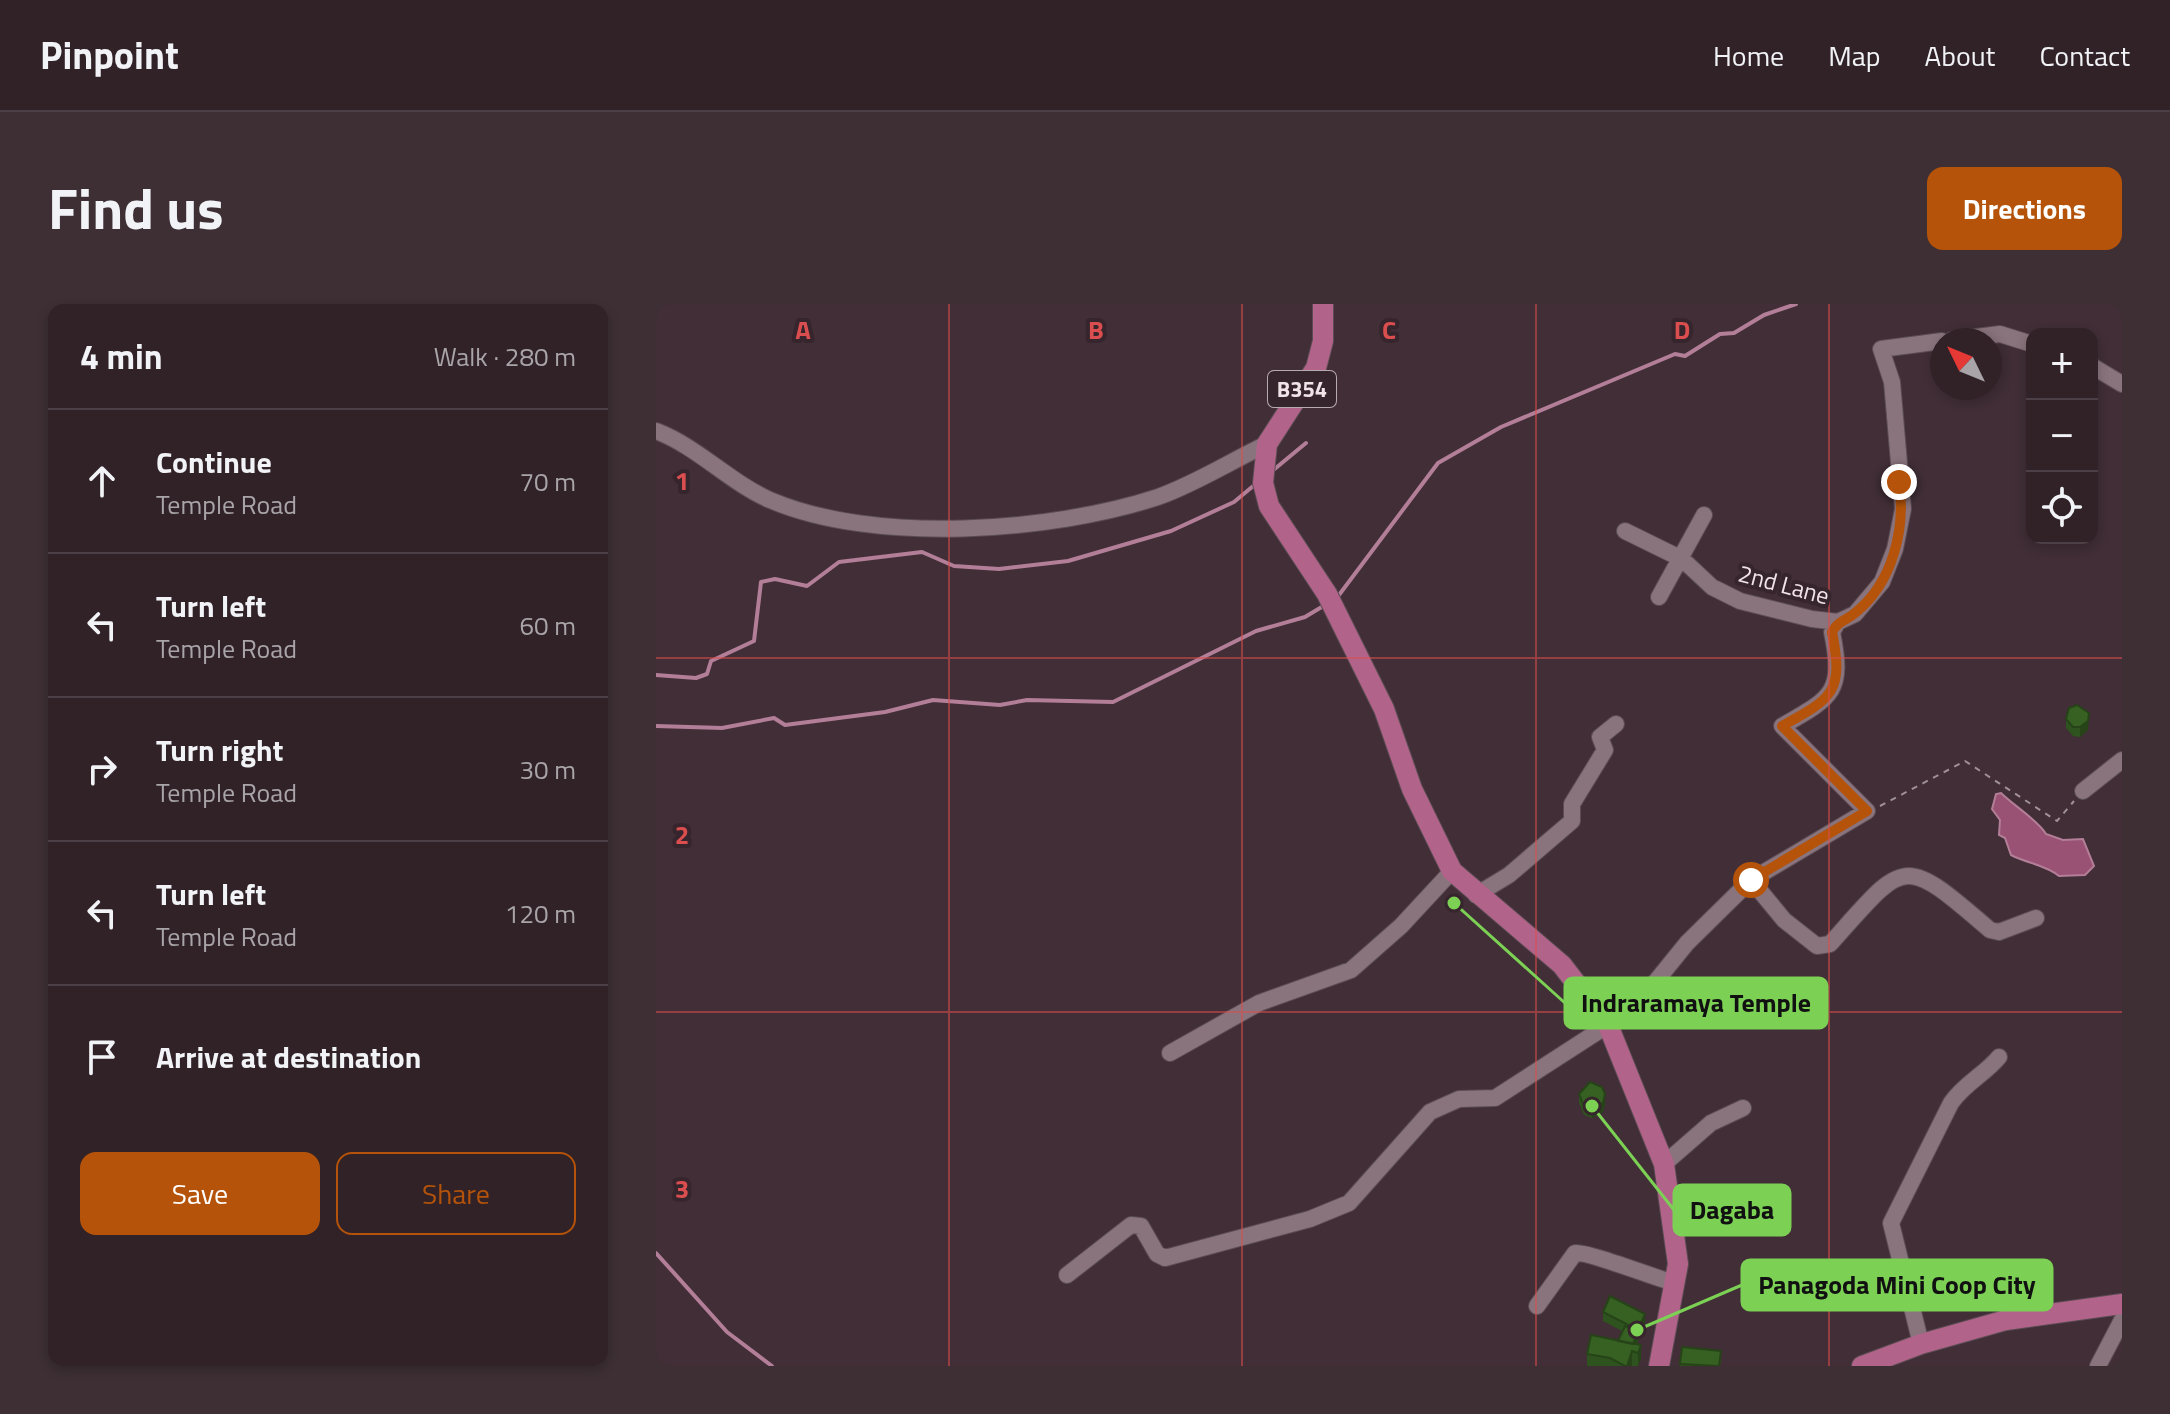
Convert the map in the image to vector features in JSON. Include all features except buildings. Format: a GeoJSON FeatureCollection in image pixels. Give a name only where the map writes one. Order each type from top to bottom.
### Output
{"type":"FeatureCollection","features":[{"type":"Feature","properties":{"kind":"main road","name":"B354"},"geometry":{"type":"LineString","coordinates":[[1323,304],[1323,341],[1316,368],[1267,444],[1263,476],[1269,506],[1327,594],[1377,696],[1412,789],[1452,871],[1476,895],[1562,965],[1608,1025],[1664,1164],[1678,1264],[1659,1366]]}},
{"type":"Feature","properties":{"kind":"main road"},"geometry":{"type":"LineString","coordinates":[[1862,1366],[1921,1344],[2006,1320],[2122,1304]]}},
{"type":"Feature","properties":{"kind":"street"},"geometry":{"type":"LineString","coordinates":[[2002,335],[2026,342]]}},
{"type":"Feature","properties":{"kind":"street"},"geometry":{"type":"LineString","coordinates":[[1067,1275],[1131,1225],[1141,1226],[1157,1254],[1165,1258],[1310,1219],[1349,1203],[1430,1112],[1459,1099],[1495,1098],[1608,1025],[1644,996],[1687,943],[1751,880],[1867,811],[1782,726],[1818,706],[1830,691],[1839,669],[1832,632],[1838,622],[1855,614],[1882,582],[1895,549],[1903,509],[1892,382],[1881,349],[1930,343]]}},
{"type":"Feature","properties":{"kind":"street"},"geometry":{"type":"LineString","coordinates":[[2098,370],[2122,384]]}},
{"type":"Feature","properties":{"kind":"street"},"geometry":{"type":"LineString","coordinates":[[656,431],[682,441],[768,499],[822,517],[886,526],[1032,526],[1159,496],[1267,444]]}},
{"type":"Feature","properties":{"kind":"street"},"geometry":{"type":"LineString","coordinates":[[1659,597],[1704,515]]}},
{"type":"Feature","properties":{"kind":"street","name":"2nd Lane"},"geometry":{"type":"LineString","coordinates":[[1625,531],[1682,559],[1712,587],[1740,601],[1838,622]]}},
{"type":"Feature","properties":{"kind":"street"},"geometry":{"type":"LineString","coordinates":[[1476,895],[1509,875],[1572,821],[1572,804],[1605,750],[1600,737],[1616,724]]}},
{"type":"Feature","properties":{"kind":"street"},"geometry":{"type":"LineString","coordinates":[[2083,791],[2122,760]]}},
{"type":"Feature","properties":{"kind":"street"},"geometry":{"type":"LineString","coordinates":[[1170,1053],[1259,1003],[1351,970],[1401,926],[1452,871]]}},
{"type":"Feature","properties":{"kind":"street"},"geometry":{"type":"LineString","coordinates":[[1751,880],[1784,920],[1817,946],[1830,944],[1881,887],[1895,876],[1915,875],[1938,885],[1990,930],[1999,932],[2036,918]]}},
{"type":"Feature","properties":{"kind":"street"},"geometry":{"type":"LineString","coordinates":[[1921,1344],[1891,1223],[1951,1103],[1963,1086],[1988,1070],[1999,1057]]}},
{"type":"Feature","properties":{"kind":"street"},"geometry":{"type":"LineString","coordinates":[[1664,1164],[1711,1123],[1743,1108]]}},
{"type":"Feature","properties":{"kind":"street"},"geometry":{"type":"LineString","coordinates":[[1537,1306],[1575,1253],[1585,1251],[1614,1265],[1674,1283]]}},
{"type":"Feature","properties":{"kind":"street"},"geometry":{"type":"LineString","coordinates":[[2098,1366],[2122,1320]]}},
{"type":"Feature","properties":{"kind":"path"},"geometry":{"type":"LineString","coordinates":[[1867,811],[1905,796],[1965,761],[2057,821],[2068,806]]}},
{"type":"Feature","properties":{"kind":"shaded area"},"geometry":{"type":"Polygon","coordinates":[[[2001,793],[2046,834],[2063,840],[2083,839],[2094,866],[2085,875],[2059,876],[2011,855],[2005,838],[1999,835],[2000,820],[1992,809],[1996,794],[2001,793]]]}},
{"type":"Feature","properties":{"kind":"waterway"},"geometry":{"type":"LineString","coordinates":[[1336,599],[1438,463],[1501,427],[1675,354],[1685,356],[1720,334],[1734,333],[1764,315],[1796,304]]}},
{"type":"Feature","properties":{"kind":"waterway"},"geometry":{"type":"LineString","coordinates":[[1271,472],[1306,443]]}},
{"type":"Feature","properties":{"kind":"waterway"},"geometry":{"type":"LineString","coordinates":[[656,675],[696,678],[707,674],[711,661],[754,641],[761,582],[775,579],[807,586],[839,562],[922,552],[954,566],[999,569],[1068,561],[1171,531],[1234,502],[1258,482]]}},
{"type":"Feature","properties":{"kind":"waterway"},"geometry":{"type":"LineString","coordinates":[[656,726],[722,728],[774,718],[785,725],[885,712],[933,700],[1000,705],[1027,700],[1113,702],[1256,631],[1305,617],[1325,605]]}},
{"type":"Feature","properties":{"kind":"waterway"},"geometry":{"type":"LineString","coordinates":[[656,1253],[727,1332],[772,1366]]}},
{"type":"Feature","properties":{"kind":"place","name":"Indraramaya Temple"},"geometry":{"type":"Point","coordinates":[1454,903]}},
{"type":"Feature","properties":{"kind":"place","name":"Dagaba"},"geometry":{"type":"Point","coordinates":[1592,1106]}},
{"type":"Feature","properties":{"kind":"place","name":"Panagoda Mini Coop City"},"geometry":{"type":"Point","coordinates":[1637,1330]}},
{"type":"Feature","properties":{"kind":"route"},"geometry":{"type":"LineString","coordinates":[[1751,880],[1867,811],[1782,726],[1818,706],[1830,691],[1839,669],[1832,632],[1838,622],[1855,614],[1882,582],[1895,549],[1903,509],[1899,482]]}}]}
